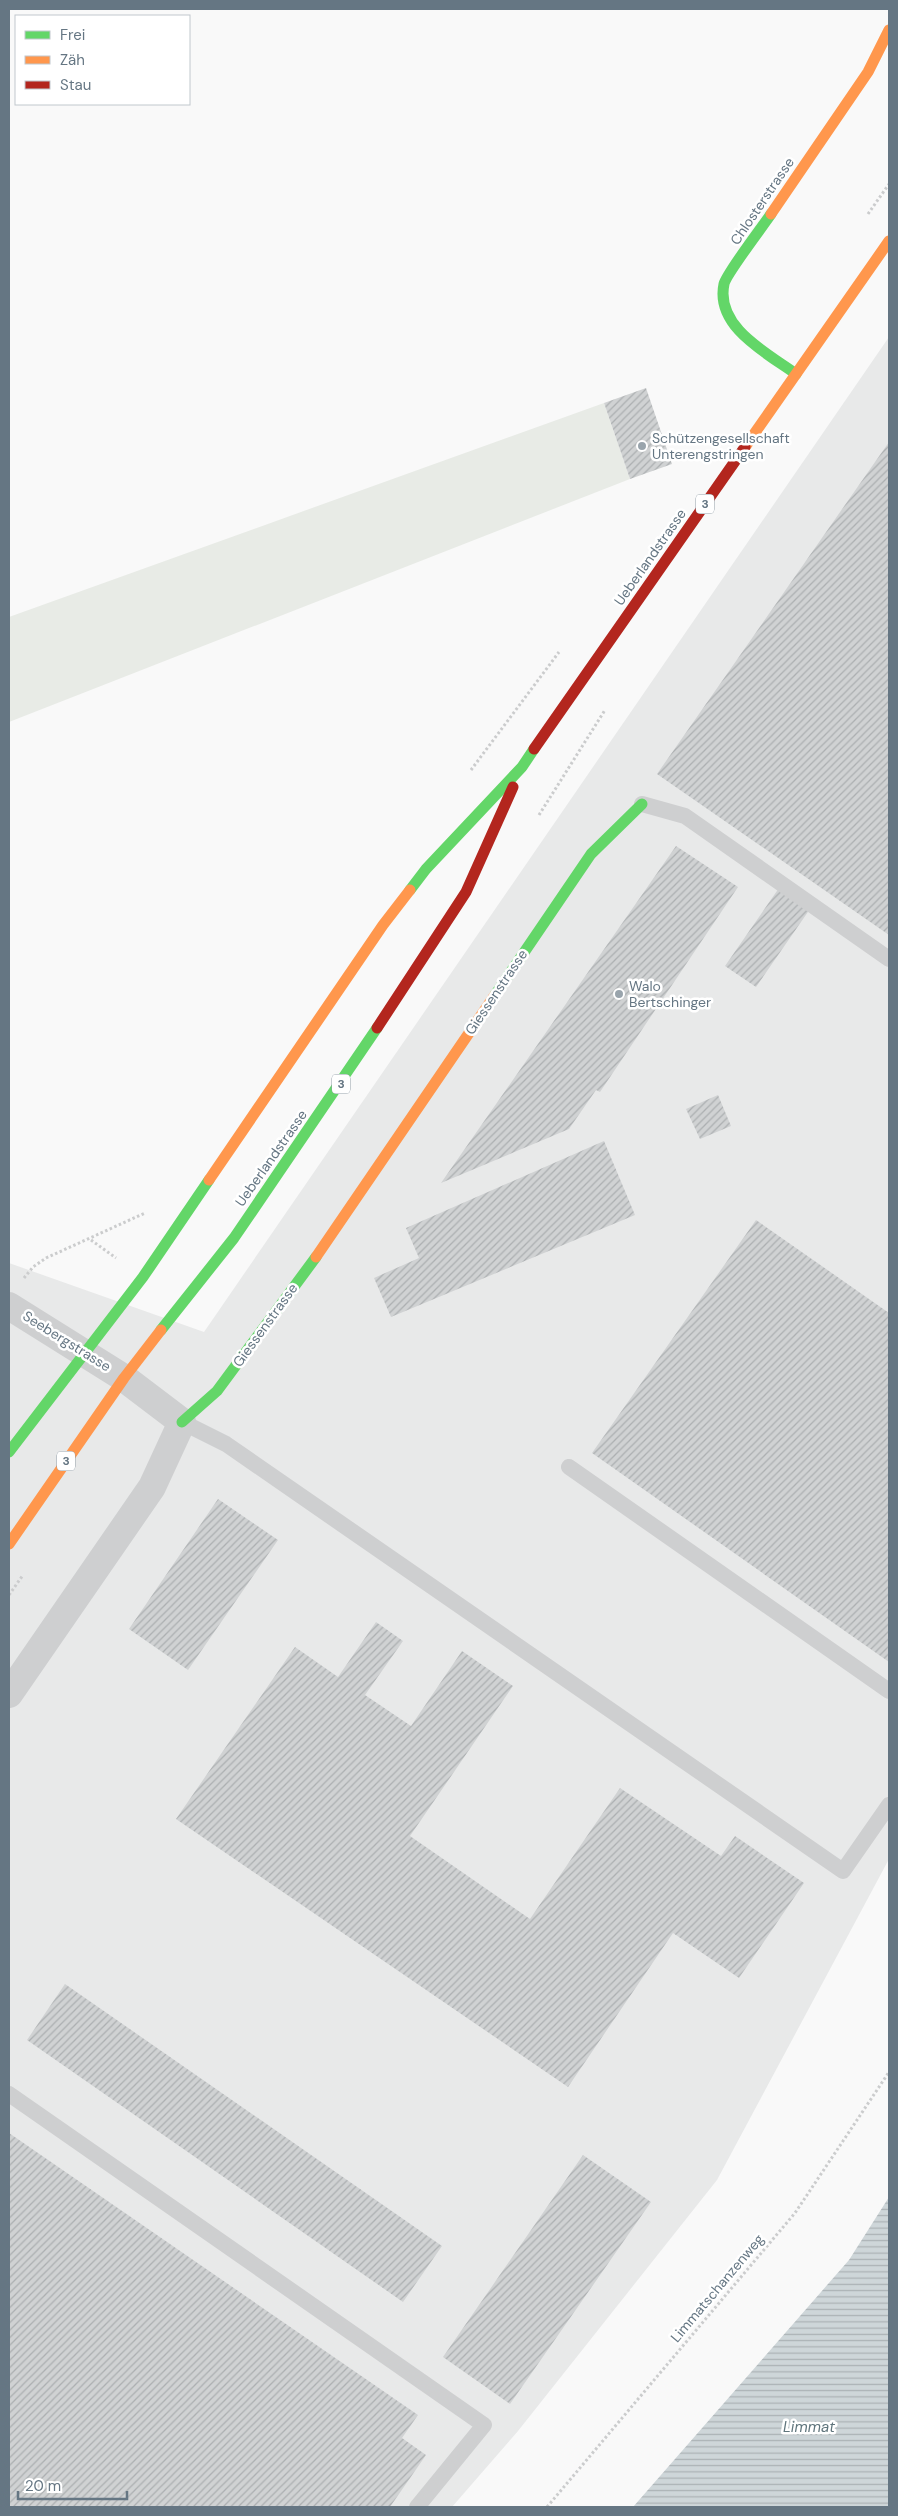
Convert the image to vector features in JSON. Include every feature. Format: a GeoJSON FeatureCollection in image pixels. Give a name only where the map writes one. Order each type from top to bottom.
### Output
{"type":"FeatureCollection","features":[{"type":"Feature","properties":{"kind":"main road","name":"Chlosterstrasse"},"geometry":{"type":"LineString","coordinates":[[796,374],[736,329],[725,309],[724,283],[868,72],[889,30]]}},
{"type":"Feature","properties":{"kind":"main road","name":"Ueberlandstrasse"},"geometry":{"type":"LineString","coordinates":[[9,1452],[87,1353],[143,1277],[383,925],[426,868],[522,767],[889,241]]}},
{"type":"Feature","properties":{"kind":"main road","name":"Ueberlandstrasse"},"geometry":{"type":"LineString","coordinates":[[9,1544],[124,1378],[234,1238],[330,1100],[466,892],[522,767]]}},
{"type":"Feature","properties":{"kind":"main road","name":"Giessenstrasse"},"geometry":{"type":"LineString","coordinates":[[182,1422],[217,1391],[319,1252],[591,854],[642,804]]}},
{"type":"Feature","properties":{"kind":"street","name":"Seebergstrasse"},"geometry":{"type":"LineString","coordinates":[[12,1314],[87,1353],[124,1378]]}},
{"type":"Feature","properties":{"kind":"street"},"geometry":{"type":"LineString","coordinates":[[124,1378],[182,1422]]}},
{"type":"Feature","properties":{"kind":"street","name":"Giessenstrasse"},"geometry":{"type":"LineString","coordinates":[[9,1694],[152,1487],[182,1422]]}},
{"type":"Feature","properties":{"kind":"lane","name":"Giessenstrasse"},"geometry":{"type":"LineString","coordinates":[[642,804],[685,816],[889,959]]}},
{"type":"Feature","properties":{"kind":"lane"},"geometry":{"type":"LineString","coordinates":[[182,1422],[226,1444],[843,1871],[889,1804]]}},
{"type":"Feature","properties":{"kind":"lane"},"geometry":{"type":"LineString","coordinates":[[569,1467],[889,1692]]}},
{"type":"Feature","properties":{"kind":"lane"},"geometry":{"type":"LineString","coordinates":[[9,2094],[484,2425],[417,2507]]}},
{"type":"Feature","properties":{"kind":"path"},"geometry":{"type":"LineString","coordinates":[[866,217],[889,184]]}},
{"type":"Feature","properties":{"kind":"path"},"geometry":{"type":"LineString","coordinates":[[466,776],[560,650]]}},
{"type":"Feature","properties":{"kind":"path"},"geometry":{"type":"LineString","coordinates":[[12,1314],[23,1282],[33,1267],[46,1258],[135,1219],[148,1210]]}},
{"type":"Feature","properties":{"kind":"path","name":"Limmatschanzenweg"},"geometry":{"type":"LineString","coordinates":[[547,2507],[795,2213],[889,2072]]}},
{"type":"Feature","properties":{"kind":"shaded area"},"geometry":{"type":"Polygon","coordinates":[[[889,337],[889,1859],[717,2180],[518,2431],[452,2507],[9,2507],[9,1263],[204,1332],[889,337]]]}},
{"type":"Feature","properties":{"kind":"shaded area"},"geometry":{"type":"Polygon","coordinates":[[[604,403],[630,479],[9,722],[9,617],[604,403]]]}},
{"type":"Feature","properties":{"kind":"water","name":"Limmat"},"geometry":{"type":"Polygon","coordinates":[[[889,2197],[889,2507],[633,2507],[849,2260],[889,2197]]]}},
{"type":"Feature","properties":{"kind":"building","name":"Schützengesellschaft Unterengstringen"},"geometry":{"type":"Polygon","coordinates":[[[646,388],[672,464],[630,479],[604,403],[646,388]]]}},
{"type":"Feature","properties":{"kind":"building"},"geometry":{"type":"Polygon","coordinates":[[[889,442],[889,935],[657,774],[889,442]]]}},
{"type":"Feature","properties":{"kind":"building","name":"Walo Bertschinger"},"geometry":{"type":"Polygon","coordinates":[[[676,846],[738,887],[600,1092],[596,1090],[569,1129],[441,1183],[676,846]]]}},
{"type":"Feature","properties":{"kind":"building"},"geometry":{"type":"Polygon","coordinates":[[[779,888],[810,909],[756,987],[725,966],[779,888]]]}},
{"type":"Feature","properties":{"kind":"building"},"geometry":{"type":"Polygon","coordinates":[[[718,1095],[731,1126],[700,1139],[686,1109],[718,1095]]]}},
{"type":"Feature","properties":{"kind":"building"},"geometry":{"type":"Polygon","coordinates":[[[604,1141],[635,1215],[391,1317],[374,1278],[419,1258],[406,1228],[604,1141]]]}},
{"type":"Feature","properties":{"kind":"building"},"geometry":{"type":"Polygon","coordinates":[[[756,1220],[889,1313],[889,1662],[592,1453],[756,1220]]]}},
{"type":"Feature","properties":{"kind":"building"},"geometry":{"type":"Polygon","coordinates":[[[218,1499],[278,1540],[188,1670],[129,1629],[218,1499]]]}},
{"type":"Feature","properties":{"kind":"building"},"geometry":{"type":"Polygon","coordinates":[[[376,1622],[403,1641],[365,1695],[411,1726],[462,1651],[513,1686],[410,1836],[530,1919],[620,1788],[721,1856],[735,1836],[804,1883],[739,1978],[673,1933],[568,2087],[176,1819],[295,1647],[338,1677],[376,1622]]]}},
{"type":"Feature","properties":{"kind":"building"},"geometry":{"type":"Polygon","coordinates":[[[65,1984],[442,2246],[403,2302],[27,2040],[65,1984]]]}},
{"type":"Feature","properties":{"kind":"building"},"geometry":{"type":"Polygon","coordinates":[[[9,2133],[418,2415],[402,2438],[426,2455],[390,2507],[9,2507],[9,2133]]]}},
{"type":"Feature","properties":{"kind":"building"},"geometry":{"type":"Polygon","coordinates":[[[583,2155],[651,2202],[510,2404],[443,2357],[583,2155]]]}},
{"type":"Feature","properties":{"kind":"traffic: fast"},"geometry":{"type":"LineString","coordinates":[[771,214],[726,279],[723,299],[727,313],[735,326],[758,348],[796,374]]}},
{"type":"Feature","properties":{"kind":"traffic: fast"},"geometry":{"type":"LineString","coordinates":[[410,890],[426,869],[522,767],[534,749]]}},
{"type":"Feature","properties":{"kind":"traffic: fast"},"geometry":{"type":"LineString","coordinates":[[495,995],[591,854],[642,804]]}},
{"type":"Feature","properties":{"kind":"traffic: fast"},"geometry":{"type":"LineString","coordinates":[[161,1330],[234,1238],[377,1028]]}},
{"type":"Feature","properties":{"kind":"traffic: fast"},"geometry":{"type":"LineString","coordinates":[[9,1452],[143,1277],[209,1180]]}},
{"type":"Feature","properties":{"kind":"traffic: fast"},"geometry":{"type":"LineString","coordinates":[[182,1422],[217,1391],[316,1257]]}},
{"type":"Feature","properties":{"kind":"traffic: slow"},"geometry":{"type":"LineString","coordinates":[[771,214],[868,72],[889,30]]}},
{"type":"Feature","properties":{"kind":"traffic: slow"},"geometry":{"type":"LineString","coordinates":[[745,447],[889,241]]}},
{"type":"Feature","properties":{"kind":"traffic: slow"},"geometry":{"type":"LineString","coordinates":[[209,1180],[383,925],[410,890]]}},
{"type":"Feature","properties":{"kind":"traffic: slow"},"geometry":{"type":"LineString","coordinates":[[316,1257],[495,995]]}},
{"type":"Feature","properties":{"kind":"traffic: slow"},"geometry":{"type":"LineString","coordinates":[[9,1544],[124,1378],[161,1330]]}},
{"type":"Feature","properties":{"kind":"traffic: jam"},"geometry":{"type":"LineString","coordinates":[[534,749],[745,447]]}},
{"type":"Feature","properties":{"kind":"traffic: jam"},"geometry":{"type":"LineString","coordinates":[[377,1028],[466,892],[513,787]]}},
{"type":"Feature","properties":{"kind":"place","name":"Schützengesellschaft Unterengstringen"},"geometry":{"type":"Point","coordinates":[642,446]}},
{"type":"Feature","properties":{"kind":"place","name":"Walo Bertschinger"},"geometry":{"type":"Point","coordinates":[619,994]}}]}
